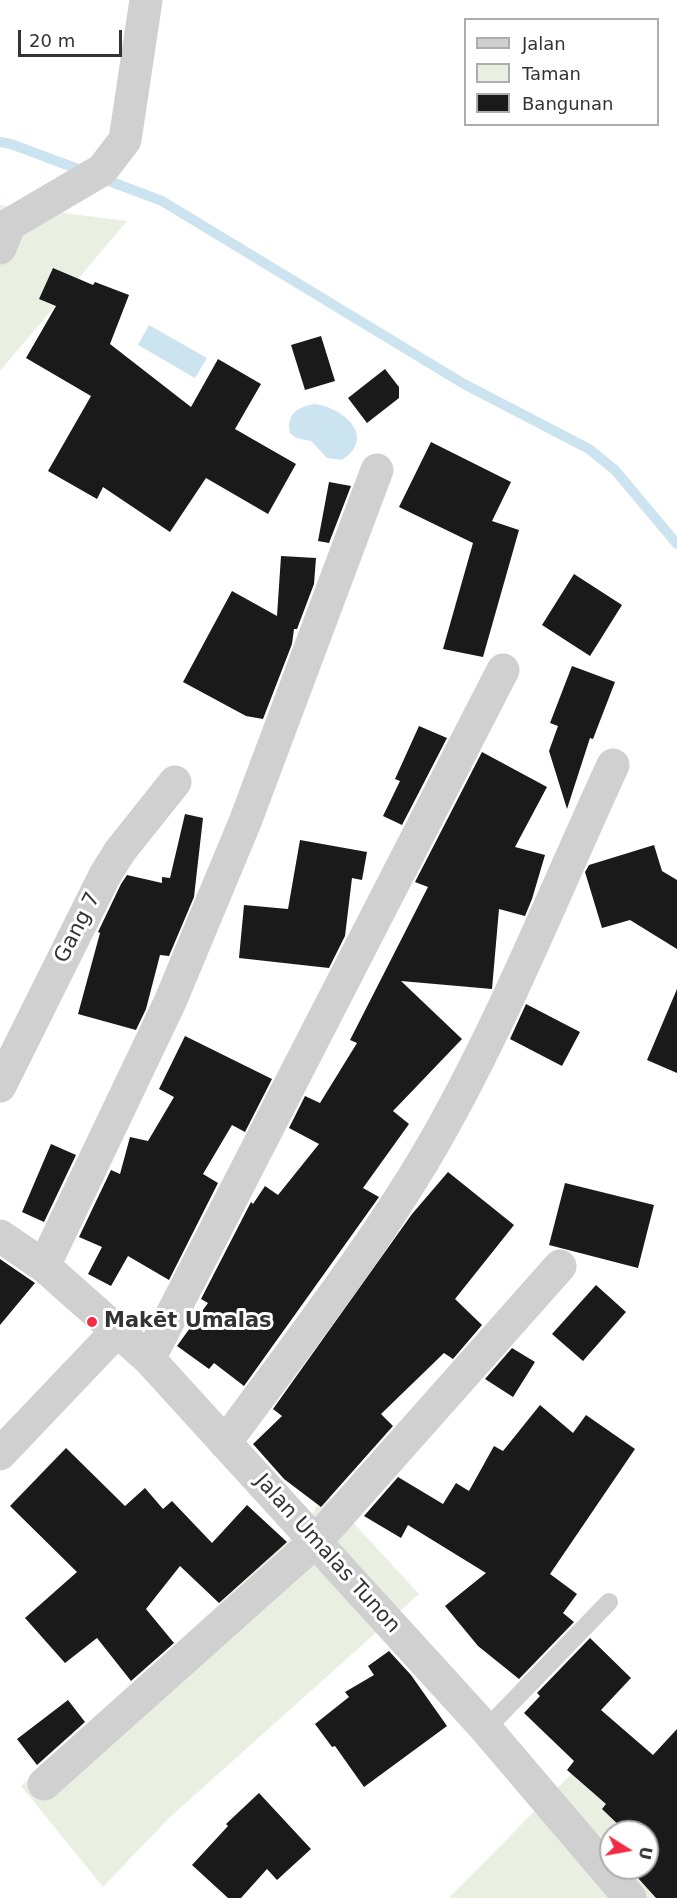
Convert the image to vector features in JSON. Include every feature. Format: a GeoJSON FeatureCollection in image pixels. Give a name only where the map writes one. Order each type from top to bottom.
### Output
{"type":"FeatureCollection","features":[{"type":"Feature","properties":{"kind":"street"},"geometry":{"type":"LineString","coordinates":[[0,248],[10,224],[102,170],[125,140],[147,0]]}},
{"type":"Feature","properties":{"kind":"street"},"geometry":{"type":"LineString","coordinates":[[44,1266],[188,959],[245,822],[377,470]]}},
{"type":"Feature","properties":{"kind":"street"},"geometry":{"type":"LineString","coordinates":[[149,1359],[503,670]]}},
{"type":"Feature","properties":{"kind":"street"},"geometry":{"type":"LineString","coordinates":[[225,1443],[385,1220],[450,1115],[509,993],[613,765]]}},
{"type":"Feature","properties":{"kind":"street","name":"Gang 7"},"geometry":{"type":"LineString","coordinates":[[0,1086],[105,875],[126,843],[175,782]]}},
{"type":"Feature","properties":{"kind":"street","name":"Jalan Umalas Tunon"},"geometry":{"type":"LineString","coordinates":[[0,1236],[44,1266],[149,1359],[486,1729],[630,1898]]}},
{"type":"Feature","properties":{"kind":"street"},"geometry":{"type":"LineString","coordinates":[[44,1784],[316,1541],[560,1266]]}},
{"type":"Feature","properties":{"kind":"street"},"geometry":{"type":"LineString","coordinates":[[0,1454],[117,1331]]}},
{"type":"Feature","properties":{"kind":"lane"},"geometry":{"type":"LineString","coordinates":[[486,1729],[609,1602]]}},
{"type":"Feature","properties":{"kind":"green space"},"geometry":{"type":"Polygon","coordinates":[[[0,205],[127,221],[0,371],[0,205]]]}},
{"type":"Feature","properties":{"kind":"green space"},"geometry":{"type":"Polygon","coordinates":[[[325,1492],[419,1594],[169,1818],[103,1887],[21,1786],[307,1523],[325,1492]]]}},
{"type":"Feature","properties":{"kind":"green space"},"geometry":{"type":"Polygon","coordinates":[[[573,1772],[623,1820],[599,1820],[599,1880],[659,1880],[659,1864],[677,1892],[677,1898],[449,1898],[573,1772]]]}},
{"type":"Feature","properties":{"kind":"water"},"geometry":{"type":"Polygon","coordinates":[[[149,325],[207,358],[195,378],[138,345],[149,325]]]}},
{"type":"Feature","properties":{"kind":"water"},"geometry":{"type":"Polygon","coordinates":[[[315,404],[346,417],[356,433],[357,442],[352,451],[342,460],[327,458],[311,441],[296,438],[290,433],[290,420],[295,412],[315,404]]]}},
{"type":"Feature","properties":{"kind":"building"},"geometry":{"type":"Polygon","coordinates":[[[53,268],[93,285],[95,282],[129,295],[110,344],[191,407],[218,359],[261,384],[235,429],[296,464],[268,514],[206,478],[170,532],[103,487],[97,499],[48,471],[91,396],[26,358],[56,306],[39,299],[53,268]]]}},
{"type":"Feature","properties":{"kind":"building"},"geometry":{"type":"Polygon","coordinates":[[[321,336],[335,381],[305,390],[291,345],[321,336]]]}},
{"type":"Feature","properties":{"kind":"building"},"geometry":{"type":"Polygon","coordinates":[[[385,369],[399,387],[399,398],[367,423],[348,398],[385,369]]]}},
{"type":"Feature","properties":{"kind":"building"},"geometry":{"type":"Polygon","coordinates":[[[431,442],[511,482],[492,521],[519,530],[483,657],[443,649],[473,543],[399,507],[431,442]]]}},
{"type":"Feature","properties":{"kind":"building"},"geometry":{"type":"Polygon","coordinates":[[[329,482],[351,486],[329,543],[318,541],[329,482]]]}},
{"type":"Feature","properties":{"kind":"building"},"geometry":{"type":"Polygon","coordinates":[[[281,556],[316,558],[314,584],[297,629],[294,629],[292,644],[263,719],[246,716],[183,682],[232,591],[277,616],[281,556]]]}},
{"type":"Feature","properties":{"kind":"building"},"geometry":{"type":"Polygon","coordinates":[[[574,574],[622,605],[590,656],[542,625],[574,574]]]}},
{"type":"Feature","properties":{"kind":"building"},"geometry":{"type":"Polygon","coordinates":[[[572,666],[615,682],[593,739],[590,738],[567,809],[549,751],[558,726],[550,723],[572,666]]]}},
{"type":"Feature","properties":{"kind":"building"},"geometry":{"type":"Polygon","coordinates":[[[419,726],[447,738],[402,825],[383,816],[400,781],[395,779],[419,726]]]}},
{"type":"Feature","properties":{"kind":"building"},"geometry":{"type":"Polygon","coordinates":[[[482,752],[547,787],[515,847],[545,855],[532,899],[525,916],[499,909],[492,989],[401,981],[462,1039],[393,1111],[409,1124],[363,1188],[379,1197],[244,1386],[214,1363],[209,1369],[177,1346],[208,1303],[201,1299],[251,1202],[253,1204],[265,1186],[278,1195],[319,1144],[289,1128],[305,1096],[320,1103],[357,1043],[350,1040],[428,887],[415,882],[482,752]]]}},
{"type":"Feature","properties":{"kind":"building"},"geometry":{"type":"Polygon","coordinates":[[[185,814],[203,818],[194,897],[169,956],[160,955],[146,1009],[136,1030],[78,1014],[100,933],[98,932],[121,884],[127,875],[162,883],[162,877],[170,878],[185,814]]]}},
{"type":"Feature","properties":{"kind":"building"},"geometry":{"type":"Polygon","coordinates":[[[300,840],[367,852],[362,880],[352,878],[345,936],[329,968],[239,958],[244,905],[288,909],[300,840]]]}},
{"type":"Feature","properties":{"kind":"building"},"geometry":{"type":"Polygon","coordinates":[[[654,845],[662,871],[677,880],[677,949],[630,920],[602,928],[585,872],[589,865],[654,845]]]}},
{"type":"Feature","properties":{"kind":"building"},"geometry":{"type":"Polygon","coordinates":[[[677,989],[677,1073],[647,1060],[677,989]]]}},
{"type":"Feature","properties":{"kind":"building"},"geometry":{"type":"Polygon","coordinates":[[[526,1004],[580,1032],[562,1066],[510,1039],[526,1004]]]}},
{"type":"Feature","properties":{"kind":"building"},"geometry":{"type":"Polygon","coordinates":[[[185,1036],[272,1079],[245,1132],[232,1125],[203,1174],[218,1183],[169,1280],[128,1256],[111,1286],[88,1274],[102,1247],[79,1237],[111,1170],[120,1174],[130,1137],[148,1141],[174,1097],[159,1089],[185,1036]]]}},
{"type":"Feature","properties":{"kind":"building"},"geometry":{"type":"Polygon","coordinates":[[[51,1144],[76,1155],[44,1222],[22,1212],[51,1144]]]}},
{"type":"Feature","properties":{"kind":"building"},"geometry":{"type":"Polygon","coordinates":[[[448,1172],[514,1225],[455,1299],[482,1325],[453,1359],[444,1353],[381,1414],[393,1426],[321,1507],[284,1479],[253,1444],[282,1416],[273,1409],[412,1214],[448,1172]]]}},
{"type":"Feature","properties":{"kind":"building"},"geometry":{"type":"Polygon","coordinates":[[[565,1183],[654,1205],[638,1268],[549,1245],[565,1183]]]}},
{"type":"Feature","properties":{"kind":"building"},"geometry":{"type":"Polygon","coordinates":[[[0,1259],[35,1283],[0,1325],[0,1259]]]}},
{"type":"Feature","properties":{"kind":"building"},"geometry":{"type":"Polygon","coordinates":[[[596,1285],[626,1312],[583,1361],[552,1334],[596,1285]]]}},
{"type":"Feature","properties":{"kind":"building"},"geometry":{"type":"Polygon","coordinates":[[[512,1348],[535,1362],[513,1397],[485,1379],[512,1348]]]}},
{"type":"Feature","properties":{"kind":"building"},"geometry":{"type":"Polygon","coordinates":[[[540,1405],[573,1433],[586,1415],[635,1449],[550,1574],[577,1594],[563,1613],[574,1622],[519,1679],[478,1646],[445,1606],[486,1573],[408,1525],[401,1538],[364,1516],[398,1477],[443,1504],[456,1483],[469,1491],[494,1446],[503,1451],[540,1405]]]}},
{"type":"Feature","properties":{"kind":"building"},"geometry":{"type":"Polygon","coordinates":[[[66,1448],[125,1506],[145,1488],[163,1509],[172,1501],[212,1543],[247,1505],[287,1542],[219,1603],[180,1566],[146,1609],[174,1643],[131,1681],[97,1638],[65,1663],[25,1618],[77,1572],[10,1506],[66,1448]]]}},
{"type":"Feature","properties":{"kind":"building"},"geometry":{"type":"Polygon","coordinates":[[[590,1638],[631,1678],[601,1710],[653,1755],[677,1729],[677,1898],[656,1898],[640,1880],[659,1880],[659,1820],[613,1820],[602,1809],[606,1804],[567,1770],[574,1761],[524,1713],[540,1696],[537,1693],[590,1638]]]}},
{"type":"Feature","properties":{"kind":"building"},"geometry":{"type":"Polygon","coordinates":[[[389,1651],[411,1675],[447,1726],[364,1787],[335,1746],[332,1747],[315,1724],[349,1697],[345,1692],[374,1675],[368,1666],[389,1651]]]}},
{"type":"Feature","properties":{"kind":"building"},"geometry":{"type":"Polygon","coordinates":[[[68,1700],[85,1722],[37,1765],[17,1739],[68,1700]]]}},
{"type":"Feature","properties":{"kind":"building"},"geometry":{"type":"Polygon","coordinates":[[[259,1793],[311,1849],[277,1880],[267,1869],[241,1898],[228,1898],[192,1865],[228,1826],[226,1824],[259,1793]]]}},
{"type":"Feature","properties":{"kind":"waterway"},"geometry":{"type":"LineString","coordinates":[[0,142],[86,172]]}},
{"type":"Feature","properties":{"kind":"waterway"},"geometry":{"type":"LineString","coordinates":[[101,178],[162,201],[464,384],[589,449],[615,470],[677,544]]}},
{"type":"Feature","properties":{"kind":"place","name":"Makēt Umalas"},"geometry":{"type":"Point","coordinates":[92,1322]}}]}
